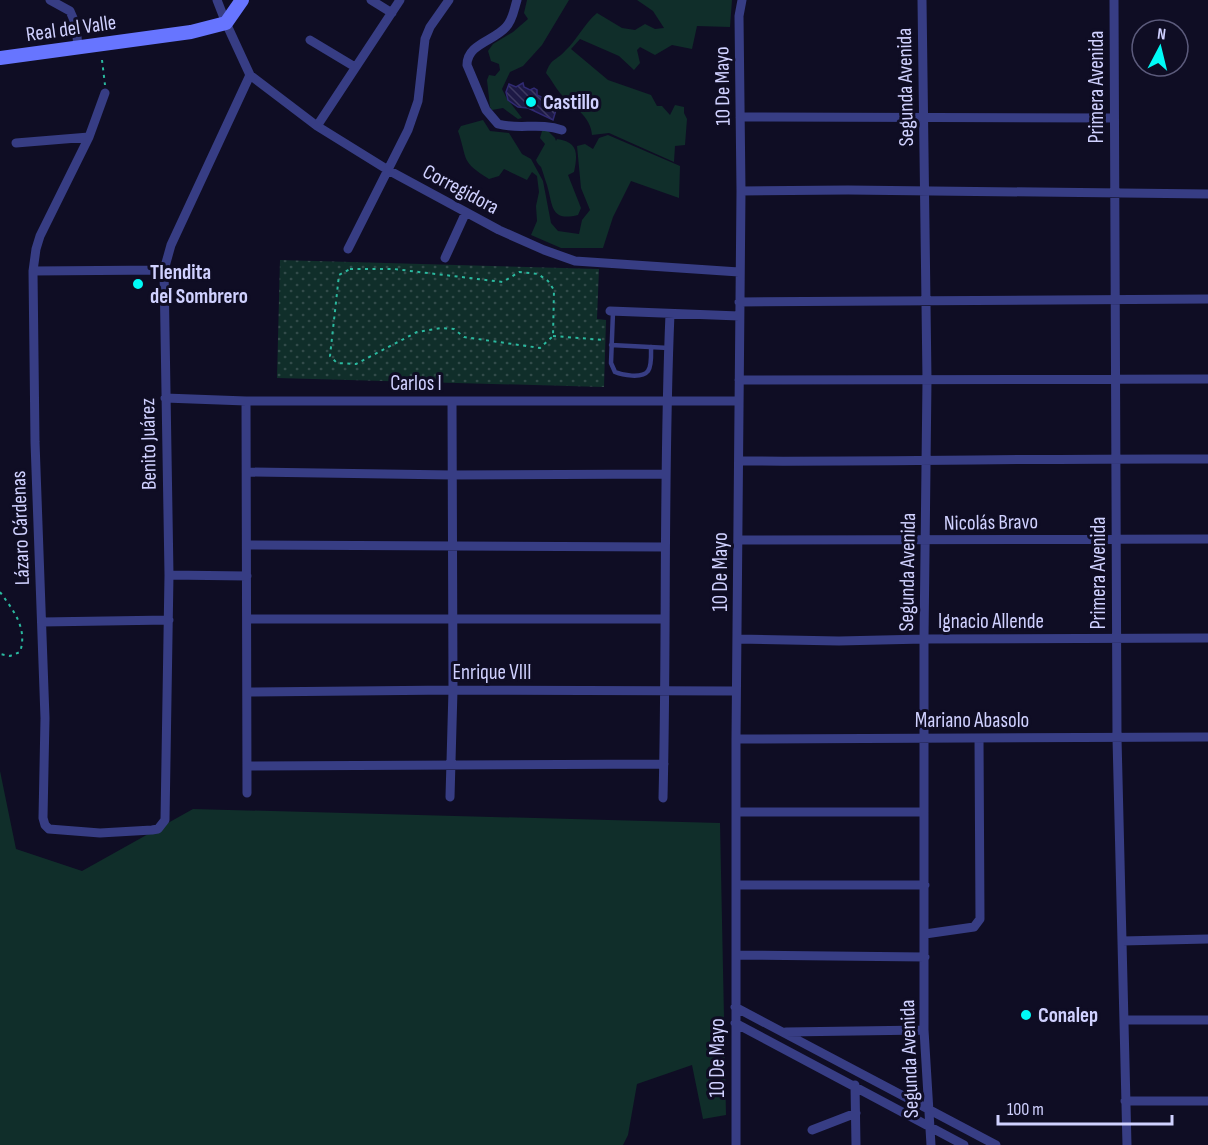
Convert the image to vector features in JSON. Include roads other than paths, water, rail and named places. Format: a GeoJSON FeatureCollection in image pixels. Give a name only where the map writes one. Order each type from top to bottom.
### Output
{"type":"FeatureCollection","features":[{"type":"Feature","properties":{"kind":"street"},"geometry":{"type":"LineString","coordinates":[[50,0],[70,11],[76,25],[78,48]]}},
{"type":"Feature","properties":{"kind":"street","name":"Corregidora"},"geometry":{"type":"LineString","coordinates":[[217,0],[225,23],[250,75],[317,126],[388,170],[466,212],[544,250],[575,261],[739,272]]}},
{"type":"Feature","properties":{"kind":"street"},"geometry":{"type":"LineString","coordinates":[[225,23],[242,0]]}},
{"type":"Feature","properties":{"kind":"street"},"geometry":{"type":"LineString","coordinates":[[371,0],[392,13]]}},
{"type":"Feature","properties":{"kind":"street"},"geometry":{"type":"LineString","coordinates":[[317,126],[400,0]]}},
{"type":"Feature","properties":{"kind":"street"},"geometry":{"type":"LineString","coordinates":[[348,249],[408,130],[418,101],[425,39],[449,0]]}},
{"type":"Feature","properties":{"kind":"street"},"geometry":{"type":"LineString","coordinates":[[517,0],[510,23],[505,29],[471,52],[467,58],[467,65],[486,110],[498,124],[548,125],[562,130]]}},
{"type":"Feature","properties":{"kind":"street","name":"10 De Mayo"},"geometry":{"type":"LineString","coordinates":[[736,1145],[736,691],[741,191],[739,16],[742,0]]}},
{"type":"Feature","properties":{"kind":"street","name":"Segunda Avenida"},"geometry":{"type":"LineString","coordinates":[[922,0],[927,380],[924,639],[924,1030],[931,1145]]}},
{"type":"Feature","properties":{"kind":"street","name":"Primera Avenida"},"geometry":{"type":"LineString","coordinates":[[1114,0],[1117,738],[1127,1145]]}},
{"type":"Feature","properties":{"kind":"street","name":"Real del Valle"},"geometry":{"type":"LineString","coordinates":[[0,58],[191,32],[225,23]]}},
{"type":"Feature","properties":{"kind":"street"},"geometry":{"type":"LineString","coordinates":[[310,40],[355,67]]}},
{"type":"Feature","properties":{"kind":"street","name":"Benito Juárez"},"geometry":{"type":"LineString","coordinates":[[158,829],[165,820],[166,809],[169,620],[164,270],[171,245],[250,75]]}},
{"type":"Feature","properties":{"kind":"street","name":"Lázaro Cárdenas"},"geometry":{"type":"LineString","coordinates":[[105,93],[89,136],[40,236],[33,271],[35,442],[45,718],[43,818],[45,825],[60,832],[99,833],[158,829]]}},
{"type":"Feature","properties":{"kind":"street"},"geometry":{"type":"LineString","coordinates":[[740,117],[1114,118]]}},
{"type":"Feature","properties":{"kind":"street"},"geometry":{"type":"LineString","coordinates":[[16,143],[89,136]]}},
{"type":"Feature","properties":{"kind":"street"},"geometry":{"type":"LineString","coordinates":[[741,191],[1208,194]]}},
{"type":"Feature","properties":{"kind":"street"},"geometry":{"type":"LineString","coordinates":[[445,258],[466,212]]}},
{"type":"Feature","properties":{"kind":"street"},"geometry":{"type":"LineString","coordinates":[[33,271],[164,270]]}},
{"type":"Feature","properties":{"kind":"street"},"geometry":{"type":"LineString","coordinates":[[739,302],[1208,300]]}},
{"type":"Feature","properties":{"kind":"street"},"geometry":{"type":"LineString","coordinates":[[611,311],[739,316]]}},
{"type":"Feature","properties":{"kind":"street"},"geometry":{"type":"LineString","coordinates":[[663,798],[666,692],[665,474],[670,314]]}},
{"type":"Feature","properties":{"kind":"street"},"geometry":{"type":"LineString","coordinates":[[739,380],[1208,379]]}},
{"type":"Feature","properties":{"kind":"street","name":"Carlos I"},"geometry":{"type":"LineString","coordinates":[[165,398],[246,401],[738,401]]}},
{"type":"Feature","properties":{"kind":"street"},"geometry":{"type":"LineString","coordinates":[[246,401],[247,793]]}},
{"type":"Feature","properties":{"kind":"street"},"geometry":{"type":"LineString","coordinates":[[450,797],[453,690],[452,401]]}},
{"type":"Feature","properties":{"kind":"street"},"geometry":{"type":"LineString","coordinates":[[739,461],[927,462],[1116,458],[1208,459]]}},
{"type":"Feature","properties":{"kind":"street"},"geometry":{"type":"LineString","coordinates":[[247,472],[452,475],[665,474]]}},
{"type":"Feature","properties":{"kind":"street","name":"Nicolás Bravo"},"geometry":{"type":"LineString","coordinates":[[738,540],[1208,539]]}},
{"type":"Feature","properties":{"kind":"street"},"geometry":{"type":"LineString","coordinates":[[247,545],[664,546]]}},
{"type":"Feature","properties":{"kind":"street"},"geometry":{"type":"LineString","coordinates":[[169,575],[247,576]]}},
{"type":"Feature","properties":{"kind":"street"},"geometry":{"type":"LineString","coordinates":[[248,619],[665,619]]}},
{"type":"Feature","properties":{"kind":"street"},"geometry":{"type":"LineString","coordinates":[[42,622],[169,620]]}},
{"type":"Feature","properties":{"kind":"street","name":"Ignacio Allende"},"geometry":{"type":"LineString","coordinates":[[738,639],[839,641],[1208,638]]}},
{"type":"Feature","properties":{"kind":"street","name":"Enrique VIII"},"geometry":{"type":"LineString","coordinates":[[248,692],[736,691]]}},
{"type":"Feature","properties":{"kind":"street","name":"Mariano Abasolo"},"geometry":{"type":"LineString","coordinates":[[736,739],[1208,737]]}},
{"type":"Feature","properties":{"kind":"street"},"geometry":{"type":"LineString","coordinates":[[925,934],[974,927],[980,919],[979,738]]}},
{"type":"Feature","properties":{"kind":"street"},"geometry":{"type":"LineString","coordinates":[[247,766],[664,764]]}},
{"type":"Feature","properties":{"kind":"street"},"geometry":{"type":"LineString","coordinates":[[736,812],[924,812]]}},
{"type":"Feature","properties":{"kind":"street"},"geometry":{"type":"LineString","coordinates":[[736,885],[925,885]]}},
{"type":"Feature","properties":{"kind":"street"},"geometry":{"type":"LineString","coordinates":[[1122,940],[1208,939]]}},
{"type":"Feature","properties":{"kind":"street"},"geometry":{"type":"LineString","coordinates":[[736,955],[925,957]]}},
{"type":"Feature","properties":{"kind":"street"},"geometry":{"type":"LineString","coordinates":[[735,1007],[996,1145]]}},
{"type":"Feature","properties":{"kind":"street"},"geometry":{"type":"LineString","coordinates":[[1124,1020],[1208,1020]]}},
{"type":"Feature","properties":{"kind":"street"},"geometry":{"type":"LineString","coordinates":[[735,1023],[964,1145]]}},
{"type":"Feature","properties":{"kind":"street"},"geometry":{"type":"LineString","coordinates":[[784,1032],[924,1030]]}},
{"type":"Feature","properties":{"kind":"street"},"geometry":{"type":"LineString","coordinates":[[855,1085],[856,1145]]}},
{"type":"Feature","properties":{"kind":"street"},"geometry":{"type":"LineString","coordinates":[[1125,1101],[1208,1101]]}},
{"type":"Feature","properties":{"kind":"street"},"geometry":{"type":"LineString","coordinates":[[812,1130],[856,1113]]}},
{"type":"Feature","properties":{"kind":"lane"},"geometry":{"type":"LineString","coordinates":[[611,311],[612,369],[620,374],[638,375],[648,371],[651,347]]}},
{"type":"Feature","properties":{"kind":"lane"},"geometry":{"type":"LineString","coordinates":[[611,343],[669,348]]}},
{"type":"Feature","properties":{"kind":"place","name":"Castillo"},"geometry":{"type":"Point","coordinates":[531,102]}},
{"type":"Feature","properties":{"kind":"place","name":"TIendita del Sombrero"},"geometry":{"type":"Point","coordinates":[138,284]}},
{"type":"Feature","properties":{"kind":"place","name":"Conalep"},"geometry":{"type":"Point","coordinates":[1026,1015]}}]}
